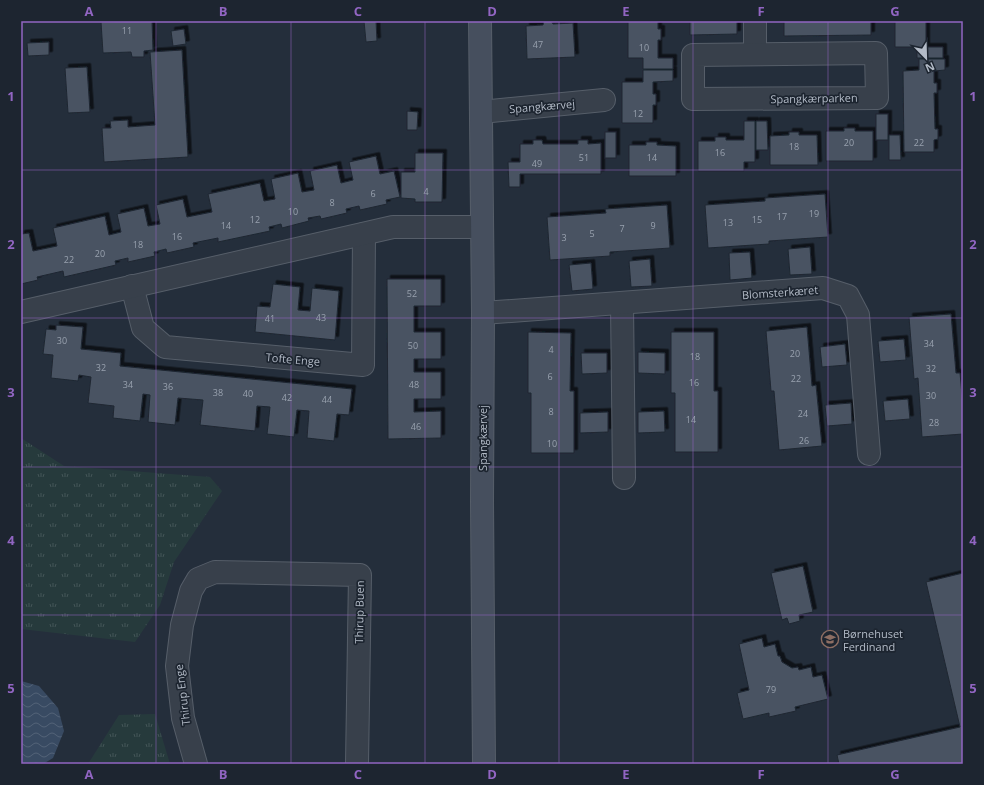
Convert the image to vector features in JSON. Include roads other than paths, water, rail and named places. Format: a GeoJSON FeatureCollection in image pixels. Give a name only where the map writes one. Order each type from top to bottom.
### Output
{"type":"FeatureCollection","features":[{"type":"Feature","properties":{"kind":"street","name":"Spangkærvej"},"geometry":{"type":"LineString","coordinates":[[480,21],[483,313],[482,506],[484,764]]}},
{"type":"Feature","properties":{"kind":"street"},"geometry":{"type":"LineString","coordinates":[[755,21],[755,54]]}},
{"type":"Feature","properties":{"kind":"street","name":"Spangkærparken"},"geometry":{"type":"LineString","coordinates":[[876,53],[877,98],[693,99],[693,55],[755,54],[876,53]]}},
{"type":"Feature","properties":{"kind":"street","name":"Spangkærvej"},"geometry":{"type":"LineString","coordinates":[[481,112],[604,100]]}},
{"type":"Feature","properties":{"kind":"street"},"geometry":{"type":"LineString","coordinates":[[21,312],[393,227],[482,227]]}},
{"type":"Feature","properties":{"kind":"street","name":"Tofte Enge"},"geometry":{"type":"LineString","coordinates":[[132,286],[143,328],[165,347],[363,365],[364,234]]}},
{"type":"Feature","properties":{"kind":"street","name":"Blomsterkæret"},"geometry":{"type":"LineString","coordinates":[[483,313],[622,304],[823,288],[848,296],[858,315],[869,454]]}},
{"type":"Feature","properties":{"kind":"street"},"geometry":{"type":"LineString","coordinates":[[622,304],[624,478]]}},
{"type":"Feature","properties":{"kind":"street","name":"Thirup Buen"},"geometry":{"type":"LineString","coordinates":[[198,579],[215,572],[360,575],[356,764]]}},
{"type":"Feature","properties":{"kind":"street","name":"Thirup Enge"},"geometry":{"type":"LineString","coordinates":[[196,764],[183,718],[177,666],[182,625],[191,591],[198,579]]}},
{"type":"Feature","properties":{"kind":"water"},"geometry":{"type":"Polygon","coordinates":[[[21,681],[39,686],[58,708],[64,731],[53,758],[43,764],[21,764],[21,681]]]}},
{"type":"Feature","properties":{"kind":"place","name":"Børnehuset Ferdinand"},"geometry":{"type":"Point","coordinates":[830,639]}}]}
